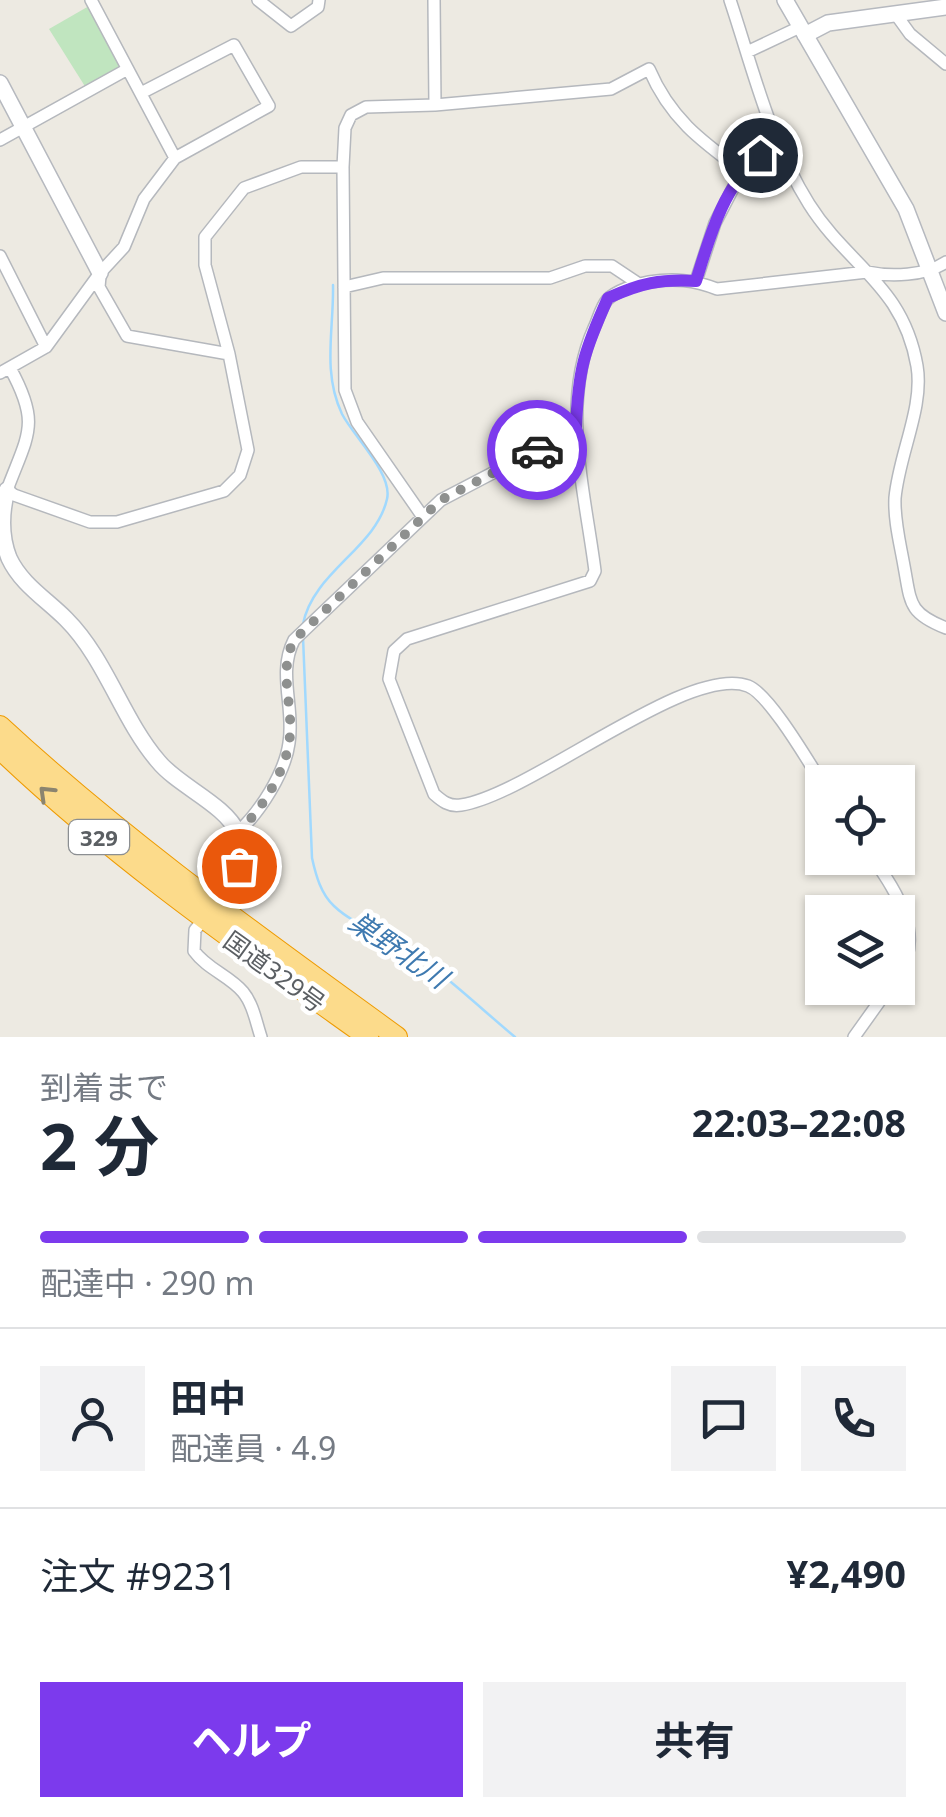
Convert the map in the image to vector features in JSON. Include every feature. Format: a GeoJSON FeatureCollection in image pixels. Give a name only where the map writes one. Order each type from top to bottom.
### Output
{"type":"FeatureCollection","features":[{"type":"Feature","properties":{"kind":"highway","name":"国道329号"},"geometry":{"type":"LineString","coordinates":[[0,726],[209,912],[368,1037]]}},
{"type":"Feature","properties":{"kind":"highway","name":"国道329号"},"geometry":{"type":"LineString","coordinates":[[0,749],[59,805],[209,912],[398,1037]]}},
{"type":"Feature","properties":{"kind":"street"},"geometry":{"type":"LineString","coordinates":[[90,0],[174,158]]}},
{"type":"Feature","properties":{"kind":"street"},"geometry":{"type":"LineString","coordinates":[[258,0],[291,26],[318,6],[319,0]]}},
{"type":"Feature","properties":{"kind":"street"},"geometry":{"type":"LineString","coordinates":[[434,0],[436,105]]}},
{"type":"Feature","properties":{"kind":"street"},"geometry":{"type":"LineString","coordinates":[[730,0],[777,140],[810,206],[906,323],[918,376],[918,407],[912,415],[895,499],[896,525],[910,604],[926,620],[946,628]]}},
{"type":"Feature","properties":{"kind":"street"},"geometry":{"type":"LineString","coordinates":[[784,0],[939,266],[946,313]]}},
{"type":"Feature","properties":{"kind":"street"},"geometry":{"type":"LineString","coordinates":[[938,0],[946,8]]}},
{"type":"Feature","properties":{"kind":"street"},"geometry":{"type":"LineString","coordinates":[[747,52],[828,23],[946,8]]}},
{"type":"Feature","properties":{"kind":"street"},"geometry":{"type":"LineString","coordinates":[[897,16],[910,34],[946,64]]}},
{"type":"Feature","properties":{"kind":"street"},"geometry":{"type":"LineString","coordinates":[[141,93],[234,44],[269,106],[174,158],[144,198],[124,248],[100,273],[46,347],[5,371],[27,398],[30,428],[7,490],[2,527],[8,556],[17,574],[77,632],[158,761],[219,811],[238,832],[239,866],[195,930],[194,951],[212,970],[242,990],[258,1034]]}},
{"type":"Feature","properties":{"kind":"street"},"geometry":{"type":"LineString","coordinates":[[423,517],[357,422],[344,390],[343,168],[345,128],[351,115],[366,106],[436,105],[611,89],[648,69],[661,98],[677,118],[742,170]]}},
{"type":"Feature","properties":{"kind":"street"},"geometry":{"type":"LineString","coordinates":[[0,140],[126,70]]}},
{"type":"Feature","properties":{"kind":"street"},"geometry":{"type":"LineString","coordinates":[[0,82],[100,273],[99,287],[127,336],[229,354]]}},
{"type":"Feature","properties":{"kind":"street"},"geometry":{"type":"LineString","coordinates":[[696,281],[714,223],[742,170],[777,140]]}},
{"type":"Feature","properties":{"kind":"street"},"geometry":{"type":"LineString","coordinates":[[7,490],[90,522],[117,522],[224,492],[240,475],[248,450],[206,265],[206,237],[244,188],[301,166],[343,168]]}},
{"type":"Feature","properties":{"kind":"street"},"geometry":{"type":"LineString","coordinates":[[0,256],[46,347]]}},
{"type":"Feature","properties":{"kind":"street"},"geometry":{"type":"LineString","coordinates":[[344,287],[383,278],[550,278],[584,266],[612,266],[639,284]]}},
{"type":"Feature","properties":{"kind":"street"},"geometry":{"type":"LineString","coordinates":[[809,765],[752,687],[728,682],[672,700],[497,792],[460,806],[447,805],[434,794],[388,679],[394,651],[407,638],[590,581],[595,571],[576,429],[577,386],[584,352],[608,298],[639,284],[667,280],[696,281],[717,290],[939,266]]}},
{"type":"Feature","properties":{"kind":"street"},"geometry":{"type":"LineString","coordinates":[[238,832],[254,818],[268,794],[289,743],[286,656],[294,640],[441,500],[576,429]]}},
{"type":"Feature","properties":{"kind":"street"},"geometry":{"type":"LineString","coordinates":[[854,1037],[877,1005]]}},
{"type":"Feature","properties":{"kind":"green space"},"geometry":{"type":"Polygon","coordinates":[[[89,6],[122,68],[86,88],[49,29],[89,6]]]}},
{"type":"Feature","properties":{"kind":"waterway","name":"巣野北川"},"geometry":{"type":"LineString","coordinates":[[303,624],[319,589],[371,532],[387,499],[379,467],[342,414],[336,398],[331,366],[333,285]]}},
{"type":"Feature","properties":{"kind":"waterway","name":"巣野北川"},"geometry":{"type":"LineString","coordinates":[[303,637],[312,858],[322,890],[342,913],[421,959],[515,1037]]}},
{"type":"Feature","properties":{"kind":"way so far"},"geometry":{"type":"LineString","coordinates":[[239,866],[238,832],[254,818],[268,794],[289,743],[286,656],[294,640],[441,500],[537,450]]}},
{"type":"Feature","properties":{"kind":"route"},"geometry":{"type":"LineString","coordinates":[[537,450],[576,429],[577,386],[584,352],[608,298],[639,284],[696,281],[714,223],[742,170],[760,155]]}}]}
